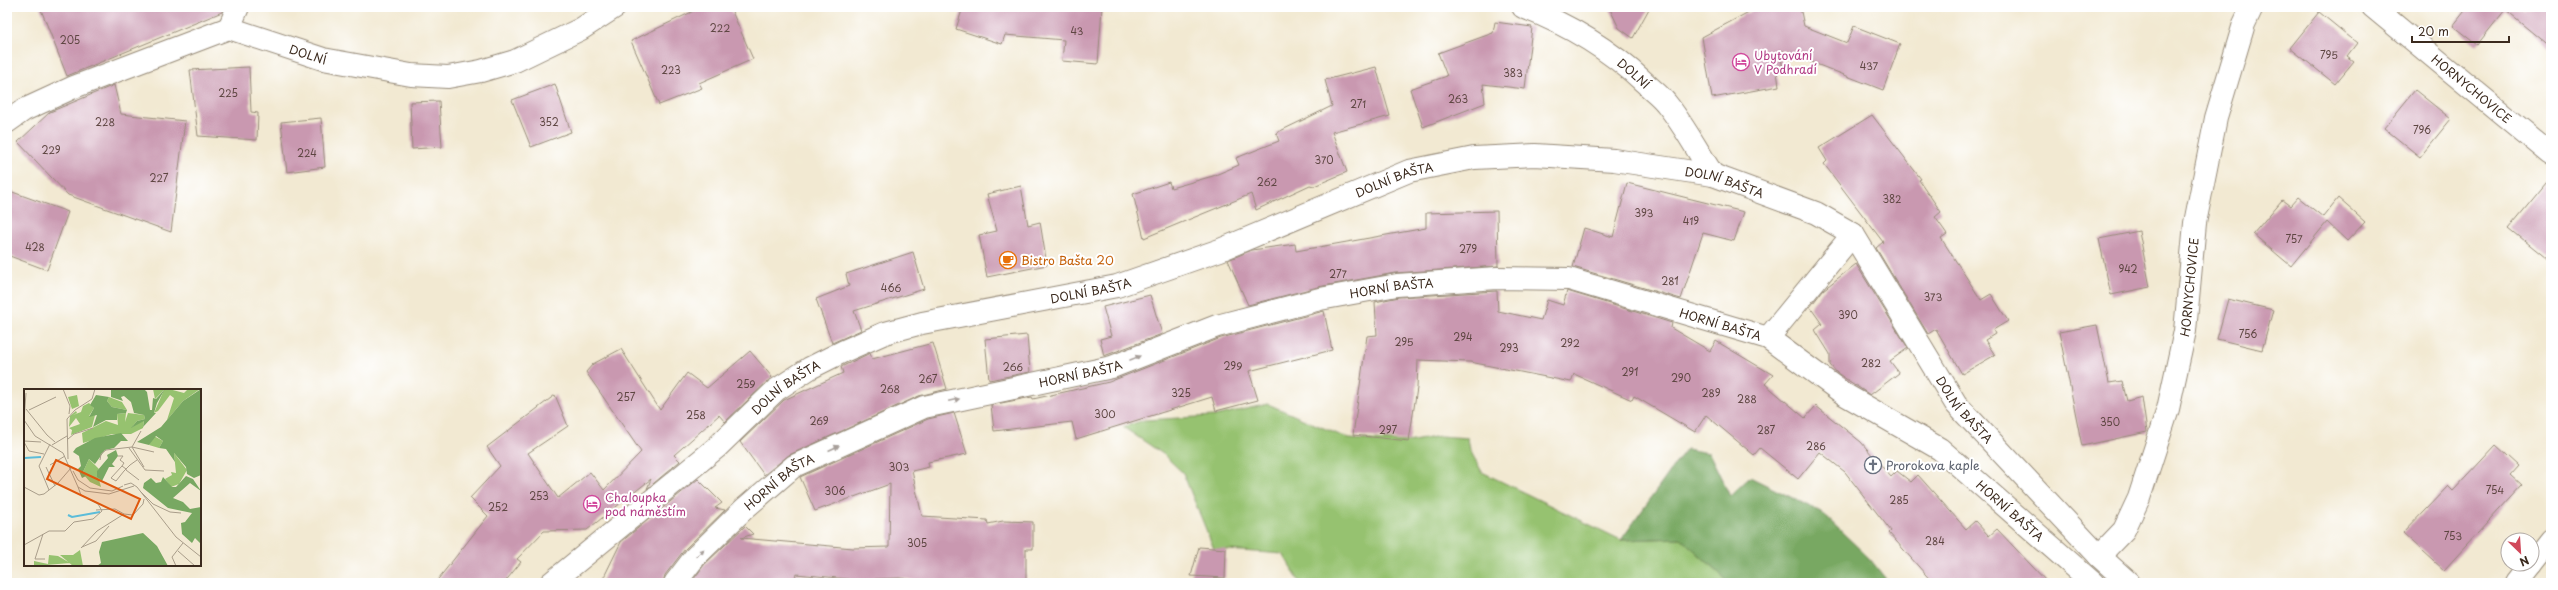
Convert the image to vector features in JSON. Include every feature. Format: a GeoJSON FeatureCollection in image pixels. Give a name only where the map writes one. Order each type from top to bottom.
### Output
{"type":"FeatureCollection","features":[{"type":"Feature","properties":{"kind":"street"},"geometry":{"type":"LineString","coordinates":[[7,122],[24,110],[74,87],[228,28],[238,7]]}},
{"type":"Feature","properties":{"kind":"street","name":"DOLNÍ"},"geometry":{"type":"LineString","coordinates":[[228,28],[323,59],[411,75],[448,77],[515,61],[581,29],[615,7]]}},
{"type":"Feature","properties":{"kind":"street","name":"DOLNÍ"},"geometry":{"type":"LineString","coordinates":[[1523,7],[1580,33],[1608,50],[1639,77],[1666,103],[1713,175]]}},
{"type":"Feature","properties":{"kind":"street","name":"HORNYCHOVICE"},"geometry":{"type":"LineString","coordinates":[[2099,556],[2124,530],[2139,498],[2168,409],[2185,331],[2195,223],[2212,140],[2244,24],[2252,7]]}},
{"type":"Feature","properties":{"kind":"street","name":"HORNYCHOVICE"},"geometry":{"type":"LineString","coordinates":[[2373,7],[2551,154]]}},
{"type":"Feature","properties":{"kind":"street","name":"DOLNÍ BAŠTA"},"geometry":{"type":"LineString","coordinates":[[551,583],[575,573],[716,448],[776,390],[810,368],[885,333],[922,324],[1117,286],[1220,250],[1409,171],[1474,158],[1535,155],[1614,160],[1713,175],[1816,214],[1853,234],[1956,404],[2099,556],[2129,583]]}},
{"type":"Feature","properties":{"kind":"street"},"geometry":{"type":"LineString","coordinates":[[1768,338],[1853,234]]}},
{"type":"Feature","properties":{"kind":"street","name":"HORNÍ BAŠTA"},"geometry":{"type":"LineString","coordinates":[[675,583],[695,557],[744,509],[794,466],[838,447],[867,431],[924,407],[1112,367],[1217,326],[1320,299],[1397,285],[1497,278],[1569,279],[1768,338],[1844,394],[1940,449],[2093,583]]}},
{"type":"Feature","properties":{"kind":"street"},"geometry":{"type":"LineString","coordinates":[[2540,554],[2551,540]]}},
{"type":"Feature","properties":{"kind":"street"},"geometry":{"type":"LineString","coordinates":[[2517,583],[2526,572]]}},
{"type":"Feature","properties":{"kind":"green space"},"geometry":{"type":"Polygon","coordinates":[[[1268,404],[1349,439],[1408,442],[1440,436],[1468,438],[1470,450],[1482,472],[1621,540],[1681,538],[1730,583],[1300,583],[1283,554],[1214,549],[1183,473],[1163,454],[1123,427],[1144,420],[1214,416],[1268,404]]]}},
{"type":"Feature","properties":{"kind":"green space"},"geometry":{"type":"Polygon","coordinates":[[[1686,449],[1709,453],[1730,496],[1750,477],[1821,512],[1870,559],[1889,583],[1730,583],[1681,538],[1621,540],[1686,449]]]}},
{"type":"Feature","properties":{"kind":"building"},"geometry":{"type":"Polygon","coordinates":[[[40,7],[224,7],[222,12],[67,76],[40,7]]]}},
{"type":"Feature","properties":{"kind":"building"},"geometry":{"type":"Polygon","coordinates":[[[702,7],[730,7],[753,59],[699,83],[702,88],[659,105],[631,41],[702,7]]]}},
{"type":"Feature","properties":{"kind":"building"},"geometry":{"type":"Polygon","coordinates":[[[963,7],[1102,7],[1098,64],[1062,61],[1064,40],[1005,35],[1002,44],[956,29],[963,7]]]}},
{"type":"Feature","properties":{"kind":"building"},"geometry":{"type":"Polygon","coordinates":[[[1609,7],[1650,7],[1633,38],[1619,28],[1609,7]]]}},
{"type":"Feature","properties":{"kind":"building"},"geometry":{"type":"Polygon","coordinates":[[[1758,7],[1800,7],[1804,26],[1847,43],[1854,26],[1900,44],[1883,90],[1780,50],[1783,71],[1777,72],[1779,86],[1712,98],[1702,37],[1758,7]]]}},
{"type":"Feature","properties":{"kind":"building"},"geometry":{"type":"Polygon","coordinates":[[[2468,7],[2551,7],[2551,48],[2505,10],[2477,45],[2453,26],[2468,7]]]}},
{"type":"Feature","properties":{"kind":"building"},"geometry":{"type":"Polygon","coordinates":[[[2319,12],[2357,43],[2347,56],[2354,61],[2335,84],[2290,48],[2319,12]]]}},
{"type":"Feature","properties":{"kind":"building"},"geometry":{"type":"Polygon","coordinates":[[[1495,22],[1532,27],[1525,89],[1483,84],[1485,103],[1423,127],[1410,89],[1447,76],[1438,53],[1493,33],[1495,22]]]}},
{"type":"Feature","properties":{"kind":"building"},"geometry":{"type":"Polygon","coordinates":[[[249,67],[251,112],[258,113],[257,140],[198,136],[190,70],[249,67]]]}},
{"type":"Feature","properties":{"kind":"building"},"geometry":{"type":"Polygon","coordinates":[[[1376,67],[1390,116],[1332,132],[1347,172],[1314,186],[1310,185],[1256,210],[1251,194],[1144,238],[1133,194],[1169,182],[1171,188],[1213,176],[1239,165],[1236,158],[1279,141],[1276,133],[1332,106],[1325,80],[1376,67]]]}},
{"type":"Feature","properties":{"kind":"building"},"geometry":{"type":"Polygon","coordinates":[[[555,84],[571,132],[531,147],[512,100],[555,84]]]}},
{"type":"Feature","properties":{"kind":"building"},"geometry":{"type":"Polygon","coordinates":[[[114,85],[121,114],[185,121],[171,232],[68,195],[18,142],[50,112],[114,85]]]}},
{"type":"Feature","properties":{"kind":"building"},"geometry":{"type":"Polygon","coordinates":[[[2415,90],[2451,119],[2420,157],[2384,128],[2415,90]]]}},
{"type":"Feature","properties":{"kind":"building"},"geometry":{"type":"Polygon","coordinates":[[[439,101],[442,147],[412,149],[410,102],[439,101]]]}},
{"type":"Feature","properties":{"kind":"building"},"geometry":{"type":"Polygon","coordinates":[[[1872,115],[1921,179],[1919,180],[1941,212],[1935,217],[1947,234],[1941,238],[1981,300],[1991,294],[2008,321],[1993,330],[1995,334],[1985,340],[1995,355],[1962,374],[1936,329],[1928,334],[1876,248],[1883,242],[1824,164],[1827,161],[1819,148],[1872,115]]]}},
{"type":"Feature","properties":{"kind":"building"},"geometry":{"type":"Polygon","coordinates":[[[321,118],[325,167],[287,172],[281,122],[321,118]]]}},
{"type":"Feature","properties":{"kind":"building"},"geometry":{"type":"Polygon","coordinates":[[[2551,177],[2551,262],[2509,228],[2551,177]]]}},
{"type":"Feature","properties":{"kind":"building"},"geometry":{"type":"Polygon","coordinates":[[[1627,183],[1744,212],[1734,241],[1703,233],[1681,299],[1573,267],[1584,228],[1613,237],[1627,183]]]}},
{"type":"Feature","properties":{"kind":"building"},"geometry":{"type":"Polygon","coordinates":[[[1021,186],[1028,225],[1040,222],[1047,265],[987,277],[979,235],[997,231],[987,194],[1021,186]]]}},
{"type":"Feature","properties":{"kind":"building"},"geometry":{"type":"Polygon","coordinates":[[[7,190],[68,212],[47,270],[7,255],[7,190]]]}},
{"type":"Feature","properties":{"kind":"building"},"geometry":{"type":"Polygon","coordinates":[[[2298,197],[2323,217],[2338,198],[2365,222],[2347,241],[2327,222],[2291,266],[2253,234],[2282,200],[2290,206],[2298,197]]]}},
{"type":"Feature","properties":{"kind":"building"},"geometry":{"type":"Polygon","coordinates":[[[1497,211],[1498,266],[1395,273],[1318,287],[1248,305],[1228,260],[1252,250],[1295,244],[1296,251],[1426,228],[1426,213],[1497,211]]]}},
{"type":"Feature","properties":{"kind":"building"},"geometry":{"type":"Polygon","coordinates":[[[2139,231],[2150,287],[2111,295],[2099,239],[2139,231]]]}},
{"type":"Feature","properties":{"kind":"building"},"geometry":{"type":"Polygon","coordinates":[[[913,252],[924,289],[854,311],[861,330],[832,343],[816,299],[849,286],[846,274],[913,252]]]}},
{"type":"Feature","properties":{"kind":"building"},"geometry":{"type":"Polygon","coordinates":[[[1856,264],[1908,348],[1890,361],[1899,373],[1870,395],[1837,373],[1830,365],[1830,354],[1815,330],[1822,324],[1810,307],[1823,290],[1856,264]]]}},
{"type":"Feature","properties":{"kind":"building"},"geometry":{"type":"Polygon","coordinates":[[[1497,291],[1498,311],[1541,320],[1547,300],[1563,305],[1567,291],[1672,323],[1671,328],[1710,351],[1716,341],[1773,375],[1765,384],[1805,418],[1816,406],[1861,442],[1891,477],[1897,471],[1911,482],[1918,475],[1966,529],[1975,521],[1989,536],[1997,529],[2048,583],[1933,583],[1889,533],[1891,531],[1845,472],[1820,452],[1798,479],[1760,448],[1754,455],[1706,415],[1695,432],[1634,396],[1632,400],[1574,374],[1571,382],[1470,362],[1418,360],[1417,388],[1409,441],[1353,435],[1367,336],[1377,335],[1375,302],[1399,297],[1497,291]]]}},
{"type":"Feature","properties":{"kind":"building"},"geometry":{"type":"Polygon","coordinates":[[[1150,295],[1162,334],[1104,356],[1100,339],[1111,336],[1103,307],[1150,295]]]}},
{"type":"Feature","properties":{"kind":"building"},"geometry":{"type":"Polygon","coordinates":[[[2228,299],[2273,310],[2262,350],[2217,339],[2228,299]]]}},
{"type":"Feature","properties":{"kind":"building"},"geometry":{"type":"Polygon","coordinates":[[[1324,311],[1332,350],[1249,371],[1258,400],[1216,411],[1212,397],[1076,439],[1072,422],[994,431],[991,405],[1032,397],[1033,399],[1109,382],[1221,338],[1324,311]]]}},
{"type":"Feature","properties":{"kind":"building"},"geometry":{"type":"Polygon","coordinates":[[[2097,325],[2109,383],[2122,381],[2127,401],[2142,397],[2147,432],[2082,446],[2059,332],[2097,325]]]}},
{"type":"Feature","properties":{"kind":"building"},"geometry":{"type":"Polygon","coordinates":[[[1027,335],[1030,372],[989,380],[985,339],[1027,335]]]}},
{"type":"Feature","properties":{"kind":"building"},"geometry":{"type":"Polygon","coordinates":[[[933,343],[947,389],[919,396],[789,455],[764,475],[740,442],[784,400],[843,373],[841,367],[870,353],[872,359],[933,343]]]}},
{"type":"Feature","properties":{"kind":"building"},"geometry":{"type":"Polygon","coordinates":[[[621,349],[660,410],[687,373],[707,388],[750,351],[772,377],[725,422],[719,415],[674,455],[680,461],[647,489],[651,479],[587,530],[544,531],[517,559],[521,562],[504,583],[435,583],[488,516],[470,498],[500,466],[487,447],[555,395],[568,426],[528,453],[558,498],[590,472],[604,490],[641,452],[586,372],[593,364],[621,349]]]}},
{"type":"Feature","properties":{"kind":"building"},"geometry":{"type":"Polygon","coordinates":[[[954,413],[967,454],[928,462],[929,467],[912,471],[922,516],[987,520],[988,524],[1003,521],[1033,522],[1033,549],[1026,549],[1026,583],[930,583],[900,578],[875,579],[875,583],[848,583],[848,579],[796,574],[794,583],[691,583],[704,565],[745,526],[753,534],[741,538],[853,548],[889,547],[890,484],[815,511],[800,477],[928,419],[954,413]]]}},
{"type":"Feature","properties":{"kind":"building"},"geometry":{"type":"Polygon","coordinates":[[[2496,445],[2519,466],[2511,475],[2522,485],[2444,570],[2403,533],[2448,486],[2453,491],[2496,445]]]}},
{"type":"Feature","properties":{"kind":"building"},"geometry":{"type":"Polygon","coordinates":[[[698,479],[722,503],[715,508],[725,510],[685,549],[665,575],[663,583],[601,583],[621,542],[698,479]]]}},
{"type":"Feature","properties":{"kind":"building"},"geometry":{"type":"Polygon","coordinates":[[[1199,547],[1226,549],[1225,578],[1191,576],[1199,547]]]}},
{"type":"Feature","properties":{"kind":"place","name":"Ubytování V Podhradí"},"geometry":{"type":"Point","coordinates":[1741,62]}},
{"type":"Feature","properties":{"kind":"place","name":"Bistro Bašta 20"},"geometry":{"type":"Point","coordinates":[1008,260]}},
{"type":"Feature","properties":{"kind":"place","name":"Prorokova kaple"},"geometry":{"type":"Point","coordinates":[1873,465]}},
{"type":"Feature","properties":{"kind":"place","name":"Chaloupka pod náměstím"},"geometry":{"type":"Point","coordinates":[592,504]}}]}
